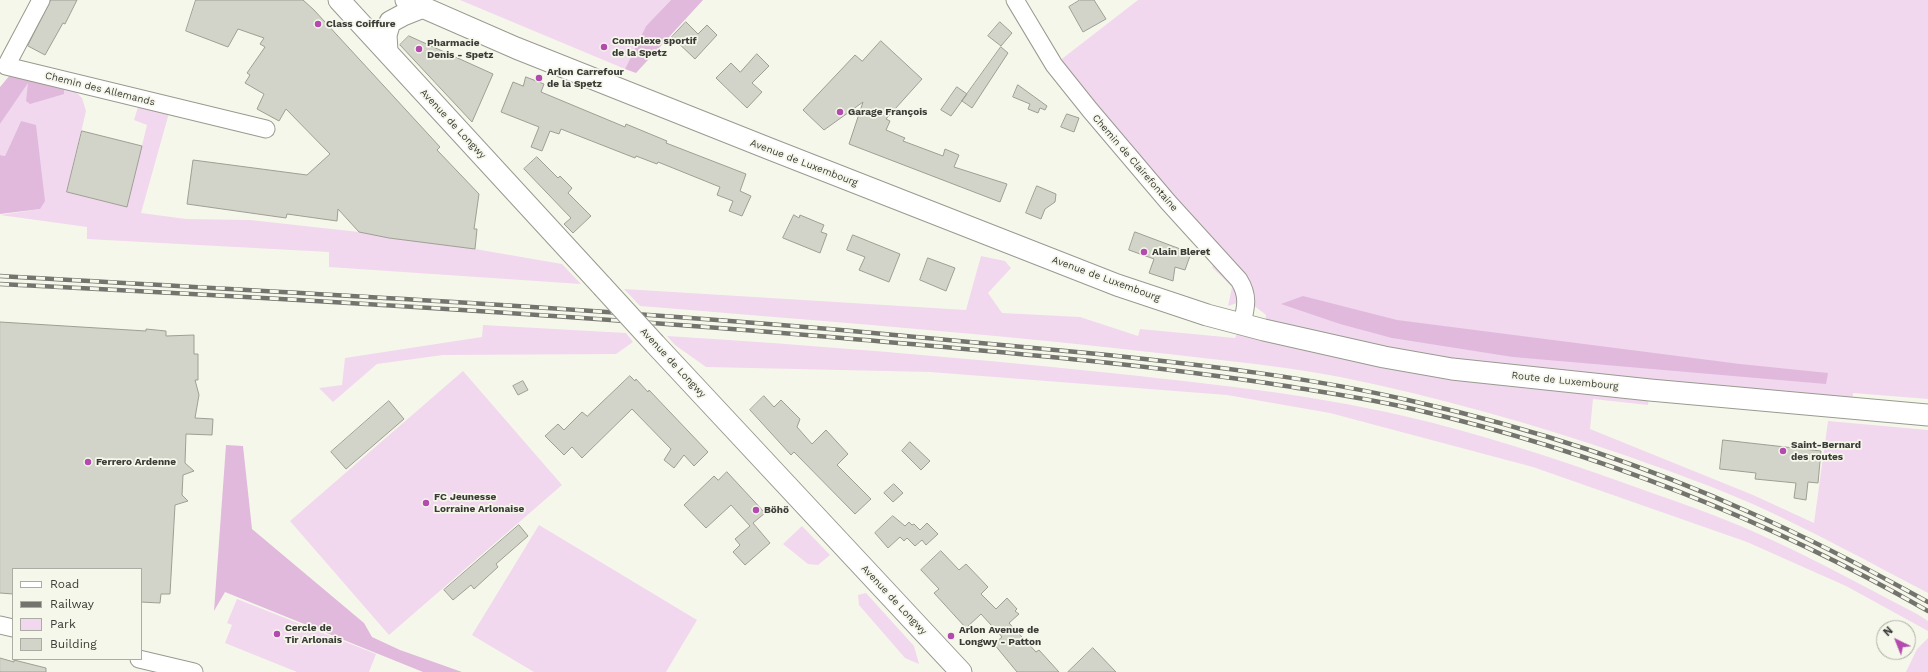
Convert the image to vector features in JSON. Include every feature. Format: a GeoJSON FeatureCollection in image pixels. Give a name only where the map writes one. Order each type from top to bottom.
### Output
{"type":"FeatureCollection","features":[{"type":"Feature","properties":{"kind":"main road","name":"Avenue de Longwy"},"geometry":{"type":"LineString","coordinates":[[340,0],[655,344],[961,672]]}},
{"type":"Feature","properties":{"kind":"main road"},"geometry":{"type":"LineString","coordinates":[[387,52],[386,35],[390,22],[403,15],[414,2]]}},
{"type":"Feature","properties":{"kind":"main road","name":"Avenue de Luxembourg"},"geometry":{"type":"LineString","coordinates":[[414,2],[516,48],[770,149],[1117,285],[1207,315]]}},
{"type":"Feature","properties":{"kind":"main road","name":"Route de Luxembourg"},"geometry":{"type":"LineString","coordinates":[[1207,315],[1384,357],[1452,369],[1650,390],[1928,415]]}},
{"type":"Feature","properties":{"kind":"street","name":"Chemin des Allemands"},"geometry":{"type":"LineString","coordinates":[[41,0],[6,66],[266,129]]}},
{"type":"Feature","properties":{"kind":"street","name":"Chemin de Clairefontaine"},"geometry":{"type":"LineString","coordinates":[[1015,0],[1054,65],[1081,99],[1168,202],[1239,280],[1245,290],[1247,304],[1242,324]]}},
{"type":"Feature","properties":{"kind":"street"},"geometry":{"type":"LineString","coordinates":[[0,625],[12,628]]}},
{"type":"Feature","properties":{"kind":"street"},"geometry":{"type":"LineString","coordinates":[[142,660],[194,672]]}},
{"type":"Feature","properties":{"kind":"green space","name":"Complexe sportif de la Spetz"},"geometry":{"type":"Polygon","coordinates":[[[460,0],[671,0],[646,26],[625,69],[460,0]]]}},
{"type":"Feature","properties":{"kind":"green space"},"geometry":{"type":"Polygon","coordinates":[[[1138,0],[1928,0],[1928,399],[1853,393],[1852,409],[1650,390],[1648,405],[1593,399],[1590,429],[1753,495],[1814,523],[1828,421],[1928,430],[1928,593],[1799,526],[1755,505],[1709,486],[1558,433],[1413,393],[1312,372],[1114,348],[996,336],[640,306],[624,289],[966,310],[981,256],[1005,261],[1011,268],[988,293],[1002,313],[1080,317],[1138,336],[1140,329],[1235,338],[1242,324],[1264,330],[1266,315],[1252,305],[1248,303],[1240,303],[1228,306],[1232,287],[1212,267],[1215,263],[1054,65],[1138,0]]]}},
{"type":"Feature","properties":{"kind":"green space"},"geometry":{"type":"Polygon","coordinates":[[[28,82],[73,89],[82,98],[86,111],[67,192],[127,207],[147,125],[134,120],[139,104],[169,113],[141,213],[186,219],[250,220],[359,232],[389,238],[475,249],[562,264],[581,284],[329,267],[329,252],[87,239],[87,227],[0,215],[40,209],[21,121],[5,156],[0,155],[0,124],[28,82]]]}},
{"type":"Feature","properties":{"kind":"green space"},"geometry":{"type":"Polygon","coordinates":[[[483,325],[626,333],[633,342],[616,354],[443,355],[377,364],[333,402],[319,388],[342,385],[345,358],[482,337],[483,325]]]}},
{"type":"Feature","properties":{"kind":"green space"},"geometry":{"type":"Polygon","coordinates":[[[667,336],[776,343],[993,361],[1139,376],[1291,395],[1404,416],[1488,438],[1600,474],[1729,521],[1809,558],[1917,614],[1928,621],[1928,631],[1916,624],[1916,620],[1908,620],[1846,586],[1747,542],[1533,467],[1330,413],[1227,395],[930,372],[706,367],[675,345],[667,336]]]}},
{"type":"Feature","properties":{"kind":"green space","name":"FC Jeunesse Lorraine Arlonaise"},"geometry":{"type":"Polygon","coordinates":[[[463,371],[562,485],[389,635],[290,521],[463,371]]]}},
{"type":"Feature","properties":{"kind":"green space","name":"FC Jeunesse Lorraine Arlonaise"},"geometry":{"type":"Polygon","coordinates":[[[539,525],[697,620],[666,672],[534,672],[472,635],[539,525]]]}},
{"type":"Feature","properties":{"kind":"green space"},"geometry":{"type":"Polygon","coordinates":[[[802,526],[830,555],[818,565],[808,564],[783,544],[802,526]]]}},
{"type":"Feature","properties":{"kind":"green space"},"geometry":{"type":"Polygon","coordinates":[[[866,593],[914,646],[919,664],[905,658],[859,605],[858,595],[866,593]]]}},
{"type":"Feature","properties":{"kind":"green space","name":"Cercle de Tir Arlonais"},"geometry":{"type":"Polygon","coordinates":[[[237,599],[376,654],[369,672],[297,672],[225,643],[232,625],[227,623],[237,599]]]}},
{"type":"Feature","properties":{"kind":"green space"},"geometry":{"type":"Polygon","coordinates":[[[1928,638],[1928,672],[1906,672],[1912,660],[1916,660],[1917,649],[1928,638]]]}},
{"type":"Feature","properties":{"kind":"shaded area"},"geometry":{"type":"Polygon","coordinates":[[[671,0],[703,0],[636,73],[625,69],[646,26],[671,0]]]}},
{"type":"Feature","properties":{"kind":"shaded area"},"geometry":{"type":"Polygon","coordinates":[[[10,75],[64,87],[64,94],[30,104],[26,101],[28,83],[0,124],[0,87],[10,75]]]}},
{"type":"Feature","properties":{"kind":"shaded area"},"geometry":{"type":"Polygon","coordinates":[[[21,121],[36,125],[45,201],[40,209],[0,214],[0,155],[5,156],[21,121]]]}},
{"type":"Feature","properties":{"kind":"shaded area"},"geometry":{"type":"Polygon","coordinates":[[[1303,296],[1397,320],[1740,364],[1828,373],[1826,384],[1513,357],[1392,338],[1340,324],[1281,304],[1303,296]]]}},
{"type":"Feature","properties":{"kind":"shaded area"},"geometry":{"type":"Polygon","coordinates":[[[226,445],[243,446],[252,529],[364,623],[372,637],[400,650],[462,672],[423,672],[225,592],[214,611],[226,445]]]}},
{"type":"Feature","properties":{"kind":"building"},"geometry":{"type":"Polygon","coordinates":[[[51,0],[77,0],[65,24],[63,23],[45,55],[28,46],[51,0]]]}},
{"type":"Feature","properties":{"kind":"building"},"geometry":{"type":"Polygon","coordinates":[[[196,0],[303,0],[314,10],[440,147],[437,150],[479,194],[474,229],[477,229],[475,249],[389,238],[359,232],[338,209],[337,221],[287,214],[286,218],[187,204],[193,160],[307,175],[330,154],[286,109],[279,121],[257,109],[264,94],[245,83],[250,75],[247,73],[265,47],[260,44],[264,38],[238,29],[228,47],[186,31],[196,0]]]}},
{"type":"Feature","properties":{"kind":"building"},"geometry":{"type":"Polygon","coordinates":[[[1080,0],[1094,0],[1106,19],[1083,32],[1069,7],[1080,0]]]}},
{"type":"Feature","properties":{"kind":"building"},"geometry":{"type":"Polygon","coordinates":[[[686,22],[698,34],[707,25],[717,35],[695,59],[672,37],[686,22]]]}},
{"type":"Feature","properties":{"kind":"building"},"geometry":{"type":"Polygon","coordinates":[[[1000,22],[1012,33],[1001,46],[988,36],[1000,22]]]}},
{"type":"Feature","properties":{"kind":"building"},"geometry":{"type":"Polygon","coordinates":[[[409,36],[493,74],[472,122],[400,45],[409,36]]]}},
{"type":"Feature","properties":{"kind":"building"},"geometry":{"type":"Polygon","coordinates":[[[881,41],[922,79],[886,119],[890,121],[886,130],[905,138],[903,141],[943,156],[945,149],[959,155],[954,167],[1007,184],[1000,202],[849,144],[863,102],[824,130],[803,110],[855,55],[862,61],[881,41]]]}},
{"type":"Feature","properties":{"kind":"building"},"geometry":{"type":"Polygon","coordinates":[[[1001,47],[1008,53],[972,108],[962,101],[1001,47]]]}},
{"type":"Feature","properties":{"kind":"building"},"geometry":{"type":"Polygon","coordinates":[[[757,54],[769,66],[752,83],[762,92],[747,108],[716,78],[731,63],[740,72],[757,54]]]}},
{"type":"Feature","properties":{"kind":"building"},"geometry":{"type":"Polygon","coordinates":[[[526,77],[544,84],[541,92],[625,127],[626,124],[667,141],[666,143],[746,174],[740,191],[751,196],[742,216],[729,211],[733,201],[717,195],[720,187],[658,162],[657,164],[636,156],[635,158],[561,129],[559,134],[550,131],[542,151],[531,147],[539,127],[501,112],[513,82],[523,86],[526,77]]]}},
{"type":"Feature","properties":{"kind":"building"},"geometry":{"type":"Polygon","coordinates":[[[1018,85],[1047,106],[1045,110],[1040,108],[1038,113],[1028,109],[1030,104],[1013,97],[1018,85]]]}},
{"type":"Feature","properties":{"kind":"building"},"geometry":{"type":"Polygon","coordinates":[[[957,87],[967,94],[951,116],[941,110],[957,87]]]}},
{"type":"Feature","properties":{"kind":"building"},"geometry":{"type":"Polygon","coordinates":[[[1067,114],[1079,118],[1074,132],[1061,127],[1067,114]]]}},
{"type":"Feature","properties":{"kind":"building"},"geometry":{"type":"Polygon","coordinates":[[[82,131],[142,146],[127,207],[67,192],[82,131]]]}},
{"type":"Feature","properties":{"kind":"building"},"geometry":{"type":"Polygon","coordinates":[[[537,157],[558,178],[560,176],[572,188],[568,193],[591,216],[573,233],[564,224],[571,218],[524,169],[537,157]]]}},
{"type":"Feature","properties":{"kind":"building"},"geometry":{"type":"Polygon","coordinates":[[[1037,186],[1056,194],[1055,202],[1045,209],[1041,219],[1026,213],[1037,186]]]}},
{"type":"Feature","properties":{"kind":"building"},"geometry":{"type":"Polygon","coordinates":[[[794,215],[799,218],[800,215],[824,225],[821,232],[827,234],[820,253],[783,238],[794,215]]]}},
{"type":"Feature","properties":{"kind":"building"},"geometry":{"type":"Polygon","coordinates":[[[1135,232],[1191,253],[1185,270],[1175,267],[1173,281],[1149,273],[1154,259],[1129,250],[1135,232]]]}},
{"type":"Feature","properties":{"kind":"building"},"geometry":{"type":"Polygon","coordinates":[[[853,235],[900,254],[889,282],[859,270],[865,257],[847,250],[853,235]]]}},
{"type":"Feature","properties":{"kind":"building"},"geometry":{"type":"Polygon","coordinates":[[[928,258],[955,268],[946,291],[920,280],[928,258]]]}},
{"type":"Feature","properties":{"kind":"building","name":"Ferrero Ardenne"},"geometry":{"type":"Polygon","coordinates":[[[0,322],[146,331],[146,329],[166,331],[166,336],[194,335],[194,354],[198,354],[198,380],[195,380],[199,395],[195,418],[213,419],[212,435],[186,434],[185,463],[194,471],[183,475],[182,495],[188,501],[175,505],[170,594],[161,594],[160,603],[142,602],[142,568],[12,568],[12,594],[0,593],[0,322]]]}},
{"type":"Feature","properties":{"kind":"building"},"geometry":{"type":"Polygon","coordinates":[[[630,376],[635,381],[636,379],[648,392],[649,390],[708,452],[694,466],[684,455],[674,468],[664,460],[671,449],[632,409],[582,458],[572,447],[564,455],[545,436],[558,424],[564,430],[582,412],[587,416],[630,376]]]}},
{"type":"Feature","properties":{"kind":"building"},"geometry":{"type":"Polygon","coordinates":[[[523,381],[528,390],[518,395],[513,386],[523,381]]]}},
{"type":"Feature","properties":{"kind":"building"},"geometry":{"type":"Polygon","coordinates":[[[764,396],[774,407],[781,400],[800,419],[797,427],[812,444],[826,430],[848,454],[837,465],[871,499],[855,514],[794,452],[791,455],[750,410],[764,396]]]}},
{"type":"Feature","properties":{"kind":"building"},"geometry":{"type":"Polygon","coordinates":[[[389,401],[404,419],[346,469],[331,452],[389,401]]]}},
{"type":"Feature","properties":{"kind":"building"},"geometry":{"type":"Polygon","coordinates":[[[1723,440],[1821,451],[1818,483],[1808,482],[1806,500],[1794,498],[1796,483],[1755,479],[1756,473],[1720,469],[1723,440]]]}},
{"type":"Feature","properties":{"kind":"building"},"geometry":{"type":"Polygon","coordinates":[[[910,442],[930,461],[921,470],[902,451],[910,442]]]}},
{"type":"Feature","properties":{"kind":"building"},"geometry":{"type":"Polygon","coordinates":[[[727,472],[765,513],[753,523],[770,543],[745,565],[733,552],[740,545],[735,539],[750,526],[731,505],[706,528],[684,505],[714,476],[718,480],[727,472]]]}},
{"type":"Feature","properties":{"kind":"building"},"geometry":{"type":"Polygon","coordinates":[[[894,484],[903,493],[893,502],[884,493],[894,484]]]}},
{"type":"Feature","properties":{"kind":"building"},"geometry":{"type":"Polygon","coordinates":[[[893,516],[905,526],[909,522],[912,525],[914,524],[920,530],[927,523],[938,534],[926,545],[922,540],[915,546],[907,538],[904,541],[900,537],[888,548],[875,533],[893,516]]]}},
{"type":"Feature","properties":{"kind":"building"},"geometry":{"type":"Polygon","coordinates":[[[519,525],[528,536],[496,564],[498,567],[474,589],[471,585],[453,600],[444,590],[519,525]]]}},
{"type":"Feature","properties":{"kind":"building"},"geometry":{"type":"Polygon","coordinates":[[[941,551],[959,570],[966,564],[988,587],[981,594],[996,609],[1007,598],[1017,609],[1015,611],[1019,614],[1009,623],[1036,652],[1039,650],[1059,672],[1017,672],[994,644],[1002,637],[981,614],[966,628],[934,593],[939,589],[921,570],[941,551]]]}},
{"type":"Feature","properties":{"kind":"building"},"geometry":{"type":"Polygon","coordinates":[[[1093,648],[1116,672],[1068,672],[1093,648]]]}},
{"type":"Feature","properties":{"kind":"building"},"geometry":{"type":"Polygon","coordinates":[[[0,658],[46,668],[46,672],[0,672],[0,658]]]}},
{"type":"Feature","properties":{"kind":"railway"},"geometry":{"type":"LineString","coordinates":[[0,276],[316,294],[736,321],[1098,354],[1216,367],[1295,378],[1455,411],[1541,435],[1627,463],[1669,478],[1796,533],[1928,602]]}},
{"type":"Feature","properties":{"kind":"railway"},"geometry":{"type":"LineString","coordinates":[[0,284],[421,307],[737,329],[1120,364],[1231,378],[1350,396],[1413,409],[1547,445],[1678,491],[1805,547],[1928,611]]}},
{"type":"Feature","properties":{"kind":"place","name":"Class Coiffure"},"geometry":{"type":"Point","coordinates":[318,24]}},
{"type":"Feature","properties":{"kind":"place","name":"Complexe sportif de la Spetz"},"geometry":{"type":"Point","coordinates":[604,47]}},
{"type":"Feature","properties":{"kind":"place","name":"Pharmacie Denis - Spetz"},"geometry":{"type":"Point","coordinates":[419,49]}},
{"type":"Feature","properties":{"kind":"place","name":"Arlon Carrefour de la Spetz"},"geometry":{"type":"Point","coordinates":[539,78]}},
{"type":"Feature","properties":{"kind":"place","name":"Garage François"},"geometry":{"type":"Point","coordinates":[840,112]}},
{"type":"Feature","properties":{"kind":"place","name":"Alain Bleret"},"geometry":{"type":"Point","coordinates":[1144,252]}},
{"type":"Feature","properties":{"kind":"place","name":"Saint-Bernard des routes"},"geometry":{"type":"Point","coordinates":[1783,451]}},
{"type":"Feature","properties":{"kind":"place","name":"Ferrero Ardenne"},"geometry":{"type":"Point","coordinates":[88,462]}},
{"type":"Feature","properties":{"kind":"place","name":"FC Jeunesse Lorraine Arlonaise"},"geometry":{"type":"Point","coordinates":[426,503]}},
{"type":"Feature","properties":{"kind":"place","name":"Böhö"},"geometry":{"type":"Point","coordinates":[756,510]}},
{"type":"Feature","properties":{"kind":"place","name":"Cercle de Tir Arlonais"},"geometry":{"type":"Point","coordinates":[277,634]}},
{"type":"Feature","properties":{"kind":"place","name":"Arlon Avenue de Longwy - Patton"},"geometry":{"type":"Point","coordinates":[951,636]}}]}
